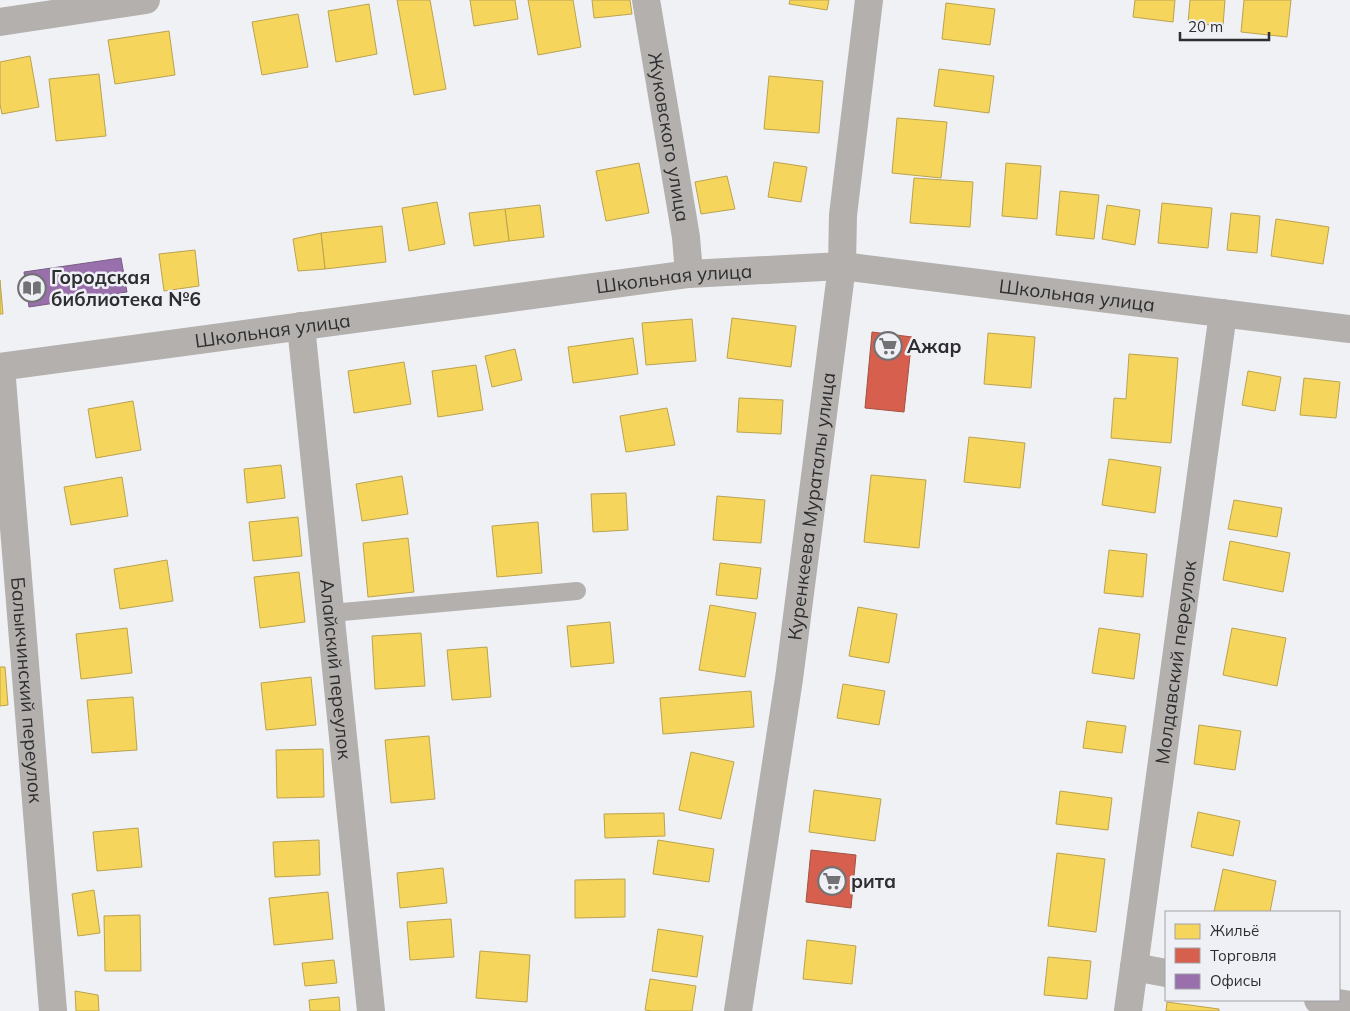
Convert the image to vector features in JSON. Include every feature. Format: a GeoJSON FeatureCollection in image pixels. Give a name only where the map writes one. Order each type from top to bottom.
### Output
{"type":"FeatureCollection","features":[{"type":"Feature","properties":{"kind":"street"},"geometry":{"type":"LineString","coordinates":[[0,22],[146,0]]}},
{"type":"Feature","properties":{"kind":"street","name":"Жуковского улица"},"geometry":{"type":"LineString","coordinates":[[646,0],[686,237],[689,274]]}},
{"type":"Feature","properties":{"kind":"street","name":"Куренкеева Мураталы улица"},"geometry":{"type":"LineString","coordinates":[[738,1011],[789,679],[842,266],[843,215],[869,0]]}},
{"type":"Feature","properties":{"kind":"street","name":"Школьная улица"},"geometry":{"type":"LineString","coordinates":[[1,367],[689,274],[842,266],[1350,329]]}},
{"type":"Feature","properties":{"kind":"street","name":"Молдавский переулок"},"geometry":{"type":"LineString","coordinates":[[1128,1011],[1223,314]]}},
{"type":"Feature","properties":{"kind":"street","name":"Алайский переулок"},"geometry":{"type":"LineString","coordinates":[[301,326],[371,1011]]}},
{"type":"Feature","properties":{"kind":"street","name":"Балыкчинский переулок"},"geometry":{"type":"LineString","coordinates":[[1,367],[53,1011]]}},
{"type":"Feature","properties":{"kind":"street"},"geometry":{"type":"LineString","coordinates":[[1134,967],[1165,973]]}},
{"type":"Feature","properties":{"kind":"street"},"geometry":{"type":"LineString","coordinates":[[1324,1001],[1350,1005]]}},
{"type":"Feature","properties":{"kind":"lane"},"geometry":{"type":"LineString","coordinates":[[331,613],[577,591]]}},
{"type":"Feature","properties":{"kind":"building: Жильё"},"geometry":{"type":"Polygon","coordinates":[[[397,0],[430,0],[446,89],[414,95],[397,0]]]}},
{"type":"Feature","properties":{"kind":"building: Жильё"},"geometry":{"type":"Polygon","coordinates":[[[470,0],[515,0],[518,19],[474,26],[470,0]]]}},
{"type":"Feature","properties":{"kind":"building: Жильё"},"geometry":{"type":"Polygon","coordinates":[[[528,0],[573,0],[581,47],[538,55],[528,0]]]}},
{"type":"Feature","properties":{"kind":"building: Жильё"},"geometry":{"type":"Polygon","coordinates":[[[592,0],[630,0],[632,14],[594,18],[592,0]]]}},
{"type":"Feature","properties":{"kind":"building: Жильё"},"geometry":{"type":"Polygon","coordinates":[[[790,0],[829,0],[827,10],[789,4],[790,0]]]}},
{"type":"Feature","properties":{"kind":"building: Жильё"},"geometry":{"type":"Polygon","coordinates":[[[1135,0],[1175,0],[1173,22],[1133,17],[1135,0]]]}},
{"type":"Feature","properties":{"kind":"building: Жильё"},"geometry":{"type":"Polygon","coordinates":[[[1190,0],[1225,0],[1223,26],[1188,23],[1190,0]]]}},
{"type":"Feature","properties":{"kind":"building: Жильё"},"geometry":{"type":"Polygon","coordinates":[[[1244,0],[1291,0],[1287,37],[1241,32],[1244,0]]]}},
{"type":"Feature","properties":{"kind":"building: Жильё"},"geometry":{"type":"Polygon","coordinates":[[[946,3],[995,9],[990,45],[942,39],[946,3]]]}},
{"type":"Feature","properties":{"kind":"building: Жильё"},"geometry":{"type":"Polygon","coordinates":[[[369,4],[377,54],[336,62],[328,11],[369,4]]]}},
{"type":"Feature","properties":{"kind":"building: Жильё"},"geometry":{"type":"Polygon","coordinates":[[[298,14],[308,67],[262,75],[252,22],[298,14]]]}},
{"type":"Feature","properties":{"kind":"building: Жильё"},"geometry":{"type":"Polygon","coordinates":[[[169,31],[175,75],[115,84],[108,40],[169,31]]]}},
{"type":"Feature","properties":{"kind":"building: Жильё"},"geometry":{"type":"Polygon","coordinates":[[[30,56],[39,107],[2,114],[0,104],[0,62],[30,56]]]}},
{"type":"Feature","properties":{"kind":"building: Жильё"},"geometry":{"type":"Polygon","coordinates":[[[939,69],[994,76],[989,113],[934,106],[939,69]]]}},
{"type":"Feature","properties":{"kind":"building: Жильё"},"geometry":{"type":"Polygon","coordinates":[[[99,74],[106,136],[56,141],[49,79],[99,74]]]}},
{"type":"Feature","properties":{"kind":"building: Жильё"},"geometry":{"type":"Polygon","coordinates":[[[769,76],[823,81],[819,133],[764,129],[769,76]]]}},
{"type":"Feature","properties":{"kind":"building: Жильё"},"geometry":{"type":"Polygon","coordinates":[[[897,118],[947,122],[941,178],[892,173],[897,118]]]}},
{"type":"Feature","properties":{"kind":"building: Жильё"},"geometry":{"type":"Polygon","coordinates":[[[774,162],[807,167],[801,202],[768,197],[774,162]]]}},
{"type":"Feature","properties":{"kind":"building: Жильё"},"geometry":{"type":"Polygon","coordinates":[[[639,163],[649,213],[606,221],[596,171],[639,163]]]}},
{"type":"Feature","properties":{"kind":"building: Жильё"},"geometry":{"type":"Polygon","coordinates":[[[1006,163],[1041,166],[1037,219],[1002,216],[1006,163]]]}},
{"type":"Feature","properties":{"kind":"building: Жильё"},"geometry":{"type":"Polygon","coordinates":[[[727,176],[735,209],[701,214],[695,182],[727,176]]]}},
{"type":"Feature","properties":{"kind":"building: Жильё"},"geometry":{"type":"Polygon","coordinates":[[[914,178],[973,182],[970,227],[910,223],[914,178]]]}},
{"type":"Feature","properties":{"kind":"building: Жильё"},"geometry":{"type":"Polygon","coordinates":[[[1060,191],[1099,195],[1094,239],[1056,235],[1060,191]]]}},
{"type":"Feature","properties":{"kind":"building: Жильё"},"geometry":{"type":"Polygon","coordinates":[[[437,202],[445,244],[409,251],[402,208],[437,202]]]}},
{"type":"Feature","properties":{"kind":"building: Жильё"},"geometry":{"type":"Polygon","coordinates":[[[1162,203],[1212,208],[1208,248],[1158,243],[1162,203]]]}},
{"type":"Feature","properties":{"kind":"building: Жильё"},"geometry":{"type":"Polygon","coordinates":[[[540,205],[544,237],[509,241],[505,209],[540,205]]]}},
{"type":"Feature","properties":{"kind":"building: Жильё"},"geometry":{"type":"Polygon","coordinates":[[[1107,205],[1140,210],[1135,245],[1102,239],[1107,205]]]}},
{"type":"Feature","properties":{"kind":"building: Жильё"},"geometry":{"type":"Polygon","coordinates":[[[505,209],[509,241],[474,246],[469,213],[505,209]]]}},
{"type":"Feature","properties":{"kind":"building: Жильё"},"geometry":{"type":"Polygon","coordinates":[[[1231,213],[1260,216],[1257,253],[1227,250],[1231,213]]]}},
{"type":"Feature","properties":{"kind":"building: Жильё"},"geometry":{"type":"Polygon","coordinates":[[[1276,219],[1329,227],[1323,264],[1271,256],[1276,219]]]}},
{"type":"Feature","properties":{"kind":"building: Жильё"},"geometry":{"type":"Polygon","coordinates":[[[382,226],[386,262],[325,269],[321,233],[382,226]]]}},
{"type":"Feature","properties":{"kind":"building: Жильё"},"geometry":{"type":"Polygon","coordinates":[[[321,233],[325,269],[298,271],[293,239],[321,233]]]}},
{"type":"Feature","properties":{"kind":"building: Жильё"},"geometry":{"type":"Polygon","coordinates":[[[195,250],[199,286],[164,291],[159,254],[195,250]]]}},
{"type":"Feature","properties":{"kind":"building: Жильё"},"geometry":{"type":"Polygon","coordinates":[[[0,280],[3,314],[0,314],[0,280]]]}},
{"type":"Feature","properties":{"kind":"building: Жильё"},"geometry":{"type":"Polygon","coordinates":[[[732,318],[796,326],[791,367],[727,358],[732,318]]]}},
{"type":"Feature","properties":{"kind":"building: Жильё"},"geometry":{"type":"Polygon","coordinates":[[[692,319],[696,361],[646,365],[642,323],[692,319]]]}},
{"type":"Feature","properties":{"kind":"building: Жильё"},"geometry":{"type":"Polygon","coordinates":[[[988,333],[1035,337],[1031,388],[984,384],[988,333]]]}},
{"type":"Feature","properties":{"kind":"building: Жильё"},"geometry":{"type":"Polygon","coordinates":[[[633,338],[638,374],[573,383],[568,347],[633,338]]]}},
{"type":"Feature","properties":{"kind":"building: Жильё"},"geometry":{"type":"Polygon","coordinates":[[[515,349],[522,380],[492,387],[485,356],[515,349]]]}},
{"type":"Feature","properties":{"kind":"building: Жильё"},"geometry":{"type":"Polygon","coordinates":[[[1129,354],[1178,358],[1171,443],[1111,438],[1114,398],[1126,399],[1129,354]]]}},
{"type":"Feature","properties":{"kind":"building: Жильё"},"geometry":{"type":"Polygon","coordinates":[[[404,362],[411,404],[354,413],[348,371],[404,362]]]}},
{"type":"Feature","properties":{"kind":"building: Жильё"},"geometry":{"type":"Polygon","coordinates":[[[476,365],[483,410],[438,417],[432,371],[476,365]]]}},
{"type":"Feature","properties":{"kind":"building: Жильё"},"geometry":{"type":"Polygon","coordinates":[[[1248,371],[1281,377],[1275,411],[1242,405],[1248,371]]]}},
{"type":"Feature","properties":{"kind":"building: Жильё"},"geometry":{"type":"Polygon","coordinates":[[[1304,378],[1340,382],[1336,418],[1300,415],[1304,378]]]}},
{"type":"Feature","properties":{"kind":"building: Жильё"},"geometry":{"type":"Polygon","coordinates":[[[739,398],[783,400],[781,434],[737,432],[739,398]]]}},
{"type":"Feature","properties":{"kind":"building: Жильё"},"geometry":{"type":"Polygon","coordinates":[[[133,401],[141,450],[96,458],[88,409],[133,401]]]}},
{"type":"Feature","properties":{"kind":"building: Жильё"},"geometry":{"type":"Polygon","coordinates":[[[667,408],[675,445],[626,452],[620,416],[667,408]]]}},
{"type":"Feature","properties":{"kind":"building: Жильё"},"geometry":{"type":"Polygon","coordinates":[[[969,437],[1025,443],[1020,488],[964,482],[969,437]]]}},
{"type":"Feature","properties":{"kind":"building: Жильё"},"geometry":{"type":"Polygon","coordinates":[[[1109,459],[1161,467],[1155,513],[1102,505],[1109,459]]]}},
{"type":"Feature","properties":{"kind":"building: Жильё"},"geometry":{"type":"Polygon","coordinates":[[[281,465],[285,498],[247,503],[244,469],[281,465]]]}},
{"type":"Feature","properties":{"kind":"building: Жильё"},"geometry":{"type":"Polygon","coordinates":[[[871,475],[926,480],[919,548],[864,542],[871,475]]]}},
{"type":"Feature","properties":{"kind":"building: Жильё"},"geometry":{"type":"Polygon","coordinates":[[[402,476],[408,514],[362,521],[356,484],[402,476]]]}},
{"type":"Feature","properties":{"kind":"building: Жильё"},"geometry":{"type":"Polygon","coordinates":[[[122,477],[128,516],[71,525],[64,487],[122,477]]]}},
{"type":"Feature","properties":{"kind":"building: Жильё"},"geometry":{"type":"Polygon","coordinates":[[[626,493],[628,530],[593,532],[591,494],[626,493]]]}},
{"type":"Feature","properties":{"kind":"building: Жильё"},"geometry":{"type":"Polygon","coordinates":[[[717,496],[765,500],[761,543],[713,540],[717,496]]]}},
{"type":"Feature","properties":{"kind":"building: Жильё"},"geometry":{"type":"Polygon","coordinates":[[[1234,500],[1282,508],[1277,537],[1228,529],[1234,500]]]}},
{"type":"Feature","properties":{"kind":"building: Жильё"},"geometry":{"type":"Polygon","coordinates":[[[298,517],[302,556],[253,561],[249,522],[298,517]]]}},
{"type":"Feature","properties":{"kind":"building: Жильё"},"geometry":{"type":"Polygon","coordinates":[[[538,522],[542,573],[497,577],[492,526],[538,522]]]}},
{"type":"Feature","properties":{"kind":"building: Жильё"},"geometry":{"type":"Polygon","coordinates":[[[408,538],[414,592],[368,597],[363,543],[408,538]]]}},
{"type":"Feature","properties":{"kind":"building: Жильё"},"geometry":{"type":"Polygon","coordinates":[[[1230,541],[1290,553],[1283,592],[1223,580],[1230,541]]]}},
{"type":"Feature","properties":{"kind":"building: Жильё"},"geometry":{"type":"Polygon","coordinates":[[[1109,550],[1147,554],[1143,597],[1104,593],[1109,550]]]}},
{"type":"Feature","properties":{"kind":"building: Жильё"},"geometry":{"type":"Polygon","coordinates":[[[167,560],[173,601],[120,609],[114,569],[167,560]]]}},
{"type":"Feature","properties":{"kind":"building: Жильё"},"geometry":{"type":"Polygon","coordinates":[[[720,563],[761,568],[757,599],[716,595],[720,563]]]}},
{"type":"Feature","properties":{"kind":"building: Жильё"},"geometry":{"type":"Polygon","coordinates":[[[299,572],[305,622],[260,628],[254,577],[299,572]]]}},
{"type":"Feature","properties":{"kind":"building: Жильё"},"geometry":{"type":"Polygon","coordinates":[[[710,605],[756,613],[745,677],[699,670],[710,605]]]}},
{"type":"Feature","properties":{"kind":"building: Жильё"},"geometry":{"type":"Polygon","coordinates":[[[858,607],[897,614],[889,663],[849,656],[858,607]]]}},
{"type":"Feature","properties":{"kind":"building: Жильё"},"geometry":{"type":"Polygon","coordinates":[[[610,622],[614,663],[571,667],[567,626],[610,622]]]}},
{"type":"Feature","properties":{"kind":"building: Жильё"},"geometry":{"type":"Polygon","coordinates":[[[127,628],[132,673],[81,679],[76,634],[127,628]]]}},
{"type":"Feature","properties":{"kind":"building: Жильё"},"geometry":{"type":"Polygon","coordinates":[[[1099,628],[1140,634],[1134,679],[1092,673],[1099,628]]]}},
{"type":"Feature","properties":{"kind":"building: Жильё"},"geometry":{"type":"Polygon","coordinates":[[[1232,628],[1286,638],[1277,686],[1223,675],[1232,628]]]}},
{"type":"Feature","properties":{"kind":"building: Жильё"},"geometry":{"type":"Polygon","coordinates":[[[421,633],[425,686],[375,689],[372,636],[421,633]]]}},
{"type":"Feature","properties":{"kind":"building: Жильё"},"geometry":{"type":"Polygon","coordinates":[[[487,647],[491,697],[452,700],[447,650],[487,647]]]}},
{"type":"Feature","properties":{"kind":"building: Жильё"},"geometry":{"type":"Polygon","coordinates":[[[0,667],[5,667],[8,705],[0,706],[0,667]]]}},
{"type":"Feature","properties":{"kind":"building: Жильё"},"geometry":{"type":"Polygon","coordinates":[[[311,677],[316,725],[266,730],[261,683],[311,677]]]}},
{"type":"Feature","properties":{"kind":"building: Жильё"},"geometry":{"type":"Polygon","coordinates":[[[843,684],[885,691],[879,725],[837,718],[843,684]]]}},
{"type":"Feature","properties":{"kind":"building: Жильё"},"geometry":{"type":"Polygon","coordinates":[[[751,691],[754,727],[663,734],[660,698],[751,691]]]}},
{"type":"Feature","properties":{"kind":"building: Жильё"},"geometry":{"type":"Polygon","coordinates":[[[133,697],[137,750],[92,753],[87,700],[133,697]]]}},
{"type":"Feature","properties":{"kind":"building: Жильё"},"geometry":{"type":"Polygon","coordinates":[[[1087,721],[1126,726],[1122,753],[1083,748],[1087,721]]]}},
{"type":"Feature","properties":{"kind":"building: Жильё"},"geometry":{"type":"Polygon","coordinates":[[[1199,725],[1241,731],[1235,770],[1194,764],[1199,725]]]}},
{"type":"Feature","properties":{"kind":"building: Жильё"},"geometry":{"type":"Polygon","coordinates":[[[429,736],[435,799],[391,803],[385,740],[429,736]]]}},
{"type":"Feature","properties":{"kind":"building: Жильё"},"geometry":{"type":"Polygon","coordinates":[[[323,749],[324,797],[277,798],[276,750],[323,749]]]}},
{"type":"Feature","properties":{"kind":"building: Жильё"},"geometry":{"type":"Polygon","coordinates":[[[691,752],[734,762],[721,819],[679,810],[691,752]]]}},
{"type":"Feature","properties":{"kind":"building: Жильё"},"geometry":{"type":"Polygon","coordinates":[[[814,790],[881,799],[875,841],[809,832],[814,790]]]}},
{"type":"Feature","properties":{"kind":"building: Жильё"},"geometry":{"type":"Polygon","coordinates":[[[1060,791],[1112,798],[1108,830],[1056,824],[1060,791]]]}},
{"type":"Feature","properties":{"kind":"building: Жильё"},"geometry":{"type":"Polygon","coordinates":[[[1198,812],[1240,821],[1233,856],[1191,847],[1198,812]]]}},
{"type":"Feature","properties":{"kind":"building: Жильё"},"geometry":{"type":"Polygon","coordinates":[[[664,813],[665,836],[605,838],[604,814],[664,813]]]}},
{"type":"Feature","properties":{"kind":"building: Жильё"},"geometry":{"type":"Polygon","coordinates":[[[138,828],[142,867],[97,871],[93,832],[138,828]]]}},
{"type":"Feature","properties":{"kind":"building: Жильё"},"geometry":{"type":"Polygon","coordinates":[[[319,840],[320,875],[275,877],[273,842],[319,840]]]}},
{"type":"Feature","properties":{"kind":"building: Жильё"},"geometry":{"type":"Polygon","coordinates":[[[658,840],[714,849],[709,882],[653,874],[658,840]]]}},
{"type":"Feature","properties":{"kind":"building: Жильё"},"geometry":{"type":"Polygon","coordinates":[[[1057,853],[1105,859],[1096,932],[1048,926],[1057,853]]]}},
{"type":"Feature","properties":{"kind":"building: Жильё"},"geometry":{"type":"Polygon","coordinates":[[[443,868],[447,903],[400,908],[397,873],[443,868]]]}},
{"type":"Feature","properties":{"kind":"building: Жильё"},"geometry":{"type":"Polygon","coordinates":[[[1223,869],[1276,881],[1270,911],[1214,911],[1223,869]]]}},
{"type":"Feature","properties":{"kind":"building: Жильё"},"geometry":{"type":"Polygon","coordinates":[[[625,879],[625,917],[575,918],[575,880],[625,879]]]}},
{"type":"Feature","properties":{"kind":"building: Жильё"},"geometry":{"type":"Polygon","coordinates":[[[94,890],[100,933],[78,936],[72,894],[94,890]]]}},
{"type":"Feature","properties":{"kind":"building: Жильё"},"geometry":{"type":"Polygon","coordinates":[[[328,892],[333,939],[274,945],[269,898],[328,892]]]}},
{"type":"Feature","properties":{"kind":"building: Жильё"},"geometry":{"type":"Polygon","coordinates":[[[140,915],[141,971],[105,971],[104,916],[140,915]]]}},
{"type":"Feature","properties":{"kind":"building: Жильё"},"geometry":{"type":"Polygon","coordinates":[[[451,919],[454,957],[410,960],[407,922],[451,919]]]}},
{"type":"Feature","properties":{"kind":"building: Жильё"},"geometry":{"type":"Polygon","coordinates":[[[658,929],[703,936],[697,977],[652,971],[658,929]]]}},
{"type":"Feature","properties":{"kind":"building: Жильё"},"geometry":{"type":"Polygon","coordinates":[[[807,940],[856,946],[852,984],[803,979],[807,940]]]}},
{"type":"Feature","properties":{"kind":"building: Жильё"},"geometry":{"type":"Polygon","coordinates":[[[480,951],[530,955],[527,1002],[476,998],[480,951]]]}},
{"type":"Feature","properties":{"kind":"building: Жильё"},"geometry":{"type":"Polygon","coordinates":[[[1048,957],[1091,961],[1087,999],[1044,995],[1048,957]]]}},
{"type":"Feature","properties":{"kind":"building: Жильё"},"geometry":{"type":"Polygon","coordinates":[[[334,960],[337,983],[305,986],[302,963],[334,960]]]}},
{"type":"Feature","properties":{"kind":"building: Жильё"},"geometry":{"type":"Polygon","coordinates":[[[650,979],[696,986],[692,1011],[645,1010],[650,979]]]}},
{"type":"Feature","properties":{"kind":"building: Жильё"},"geometry":{"type":"Polygon","coordinates":[[[75,991],[98,995],[99,1011],[76,1011],[75,991]]]}},
{"type":"Feature","properties":{"kind":"building: Жильё"},"geometry":{"type":"Polygon","coordinates":[[[339,997],[340,1011],[310,1011],[309,1000],[339,997]]]}},
{"type":"Feature","properties":{"kind":"building: Жильё"},"geometry":{"type":"Polygon","coordinates":[[[1167,1002],[1219,1009],[1219,1011],[1166,1011],[1167,1002]]]}},
{"type":"Feature","properties":{"kind":"building: Торговля"},"geometry":{"type":"Polygon","coordinates":[[[872,332],[912,337],[904,412],[865,408],[872,332]]]}},
{"type":"Feature","properties":{"kind":"building: Торговля"},"geometry":{"type":"Polygon","coordinates":[[[811,850],[856,855],[851,908],[806,902],[811,850]]]}},
{"type":"Feature","properties":{"kind":"building: Офисы"},"geometry":{"type":"Polygon","coordinates":[[[121,258],[127,292],[29,307],[24,272],[121,258]]]}},
{"type":"Feature","properties":{"kind":"place","name":"Городская библиотека №6"},"geometry":{"type":"Point","coordinates":[32,288]}},
{"type":"Feature","properties":{"kind":"place","name":"Ажар"},"geometry":{"type":"Point","coordinates":[888,346]}},
{"type":"Feature","properties":{"kind":"place","name":"рита"},"geometry":{"type":"Point","coordinates":[832,881]}}]}
